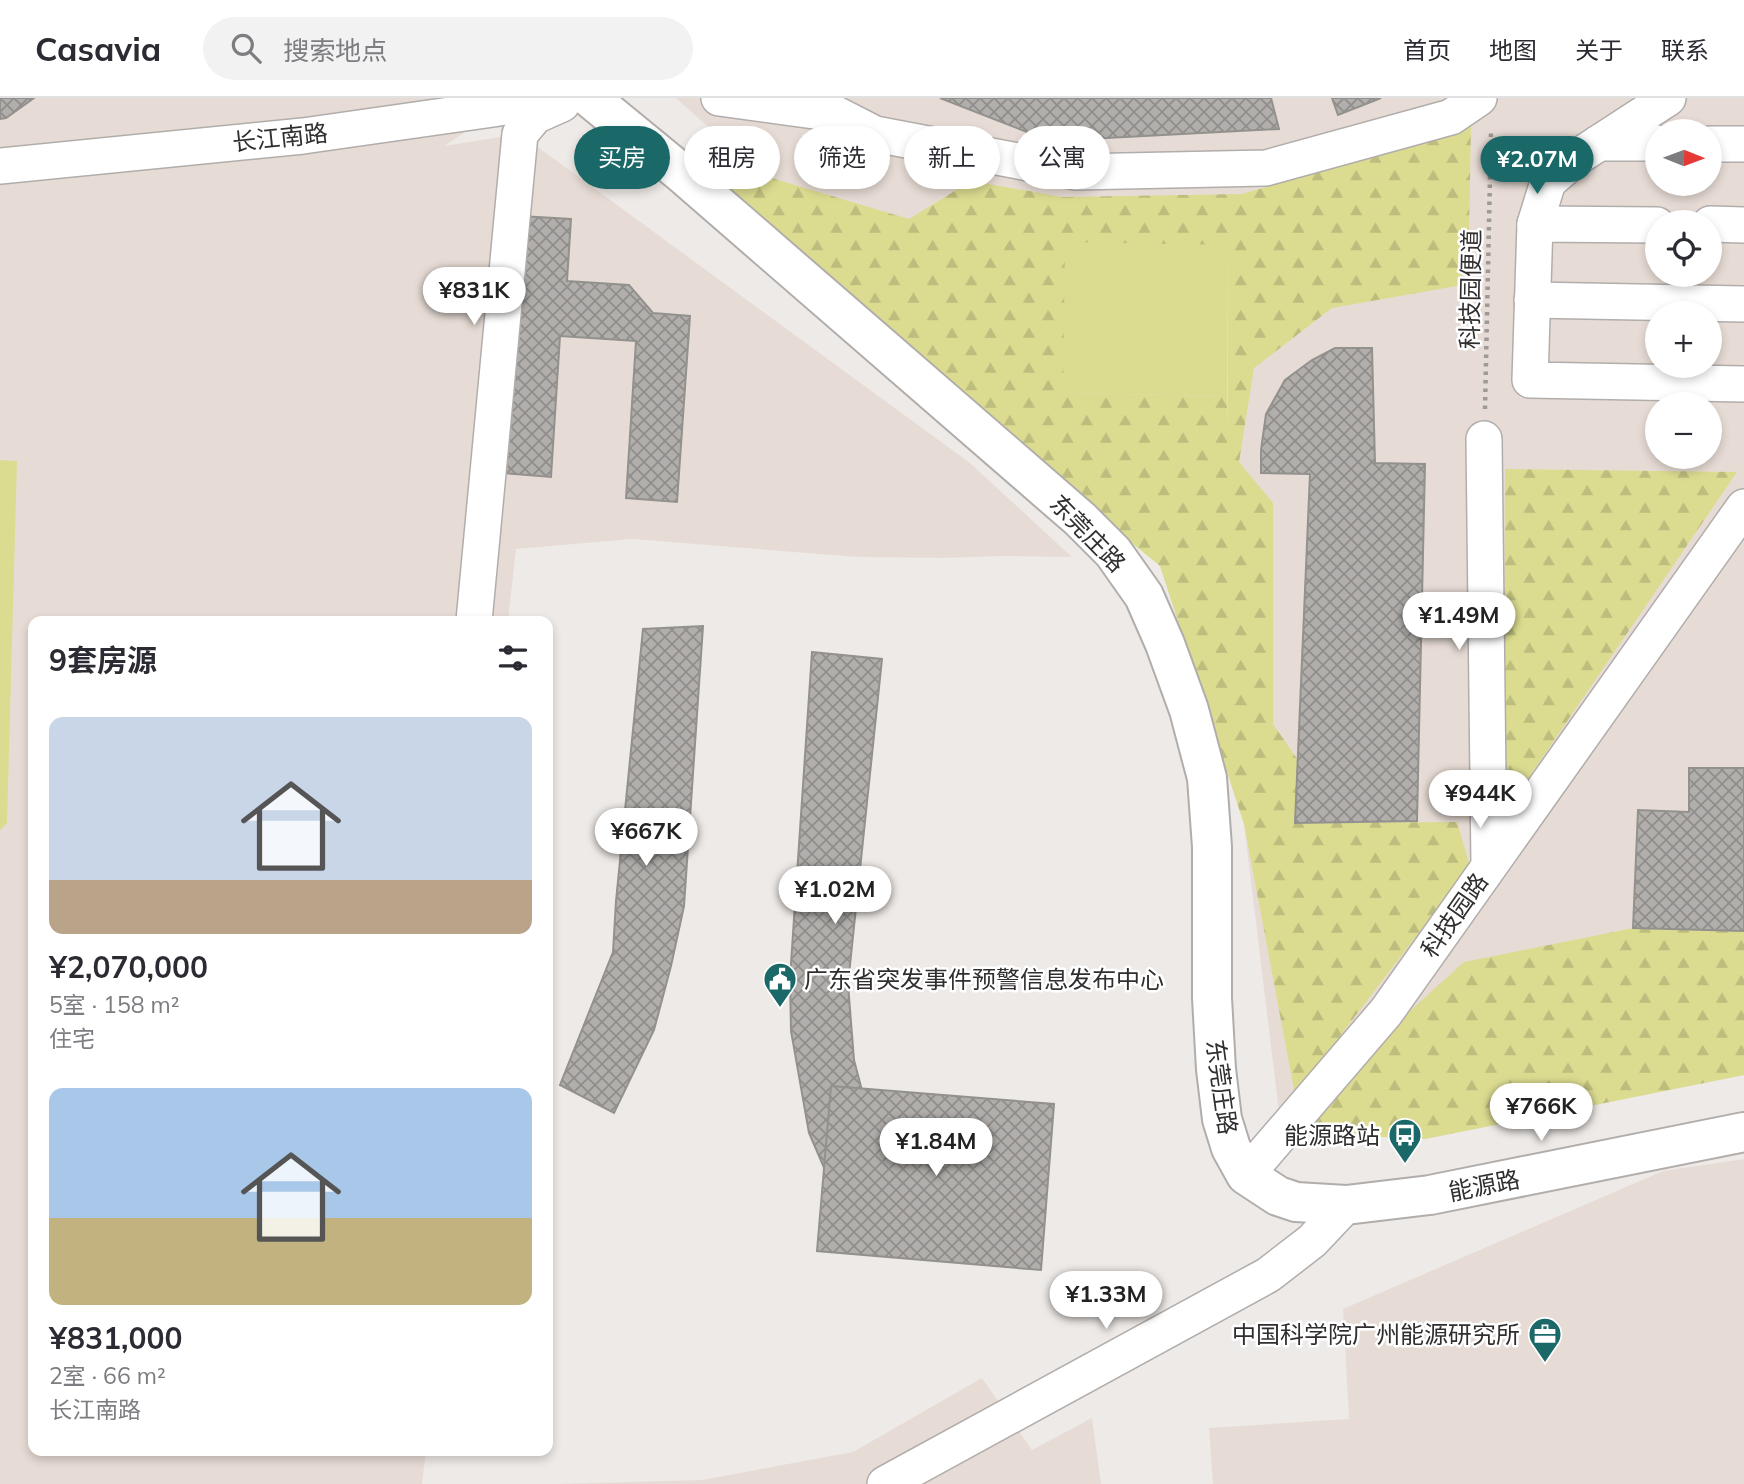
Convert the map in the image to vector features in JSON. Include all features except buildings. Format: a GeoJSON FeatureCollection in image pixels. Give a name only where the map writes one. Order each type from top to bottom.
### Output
{"type":"FeatureCollection","features":[{"type":"Feature","properties":{"kind":"street","name":"长江南路"},"geometry":{"type":"LineString","coordinates":[[0,166],[303,136],[558,98]]}},
{"type":"Feature","properties":{"kind":"street"},"geometry":{"type":"LineString","coordinates":[[474,616],[520,134],[535,116],[575,98]]}},
{"type":"Feature","properties":{"kind":"street","name":"东莞庄路"},"geometry":{"type":"LineString","coordinates":[[590,98],[679,171],[1080,519],[1113,552],[1144,596],[1189,710],[1207,778],[1212,847],[1212,998],[1216,1069],[1222,1119],[1231,1148],[1246,1174],[1278,1196],[1296,1202],[1346,1205]]}},
{"type":"Feature","properties":{"kind":"street"},"geometry":{"type":"LineString","coordinates":[[719,98],[839,103],[875,134],[1076,172],[1266,168],[1451,117],[1485,112]]}},
{"type":"Feature","properties":{"kind":"street"},"geometry":{"type":"LineString","coordinates":[[1668,98],[1576,158],[1548,181],[1535,224],[1530,380],[1744,384]]}},
{"type":"Feature","properties":{"kind":"street"},"geometry":{"type":"LineString","coordinates":[[1599,143],[1645,143]]}},
{"type":"Feature","properties":{"kind":"street"},"geometry":{"type":"LineString","coordinates":[[1722,144],[1744,144]]}},
{"type":"Feature","properties":{"kind":"street"},"geometry":{"type":"LineString","coordinates":[[1535,224],[1645,225]]}},
{"type":"Feature","properties":{"kind":"street"},"geometry":{"type":"LineString","coordinates":[[1722,224],[1744,225]]}},
{"type":"Feature","properties":{"kind":"street"},"geometry":{"type":"LineString","coordinates":[[1532,300],[1744,304]]}},
{"type":"Feature","properties":{"kind":"street"},"geometry":{"type":"LineString","coordinates":[[1484,439],[1489,865]]}},
{"type":"Feature","properties":{"kind":"street","name":"科技园路"},"geometry":{"type":"LineString","coordinates":[[1246,1174],[1386,1012],[1744,507]]}},
{"type":"Feature","properties":{"kind":"street","name":"能源路"},"geometry":{"type":"LineString","coordinates":[[1346,1205],[1430,1195],[1744,1132]]}},
{"type":"Feature","properties":{"kind":"street"},"geometry":{"type":"LineString","coordinates":[[885,1484],[1268,1275],[1312,1241],[1346,1205]]}},
{"type":"Feature","properties":{"kind":"path","name":"科技园便道"},"geometry":{"type":"LineString","coordinates":[[1484,439],[1485,112]]}},
{"type":"Feature","properties":{"kind":"shaded area"},"geometry":{"type":"Polygon","coordinates":[[[0,98],[517,98],[444,146],[520,134],[574,173],[574,189],[595,189],[970,463],[1072,557],[857,557],[632,539],[516,549],[509,616],[28,616],[28,1456],[425,1456],[422,1484],[0,1484],[0,98]]]}},
{"type":"Feature","properties":{"kind":"shaded area"},"geometry":{"type":"Polygon","coordinates":[[[676,98],[1744,98],[1744,1075],[1425,1139],[1281,1129],[1244,824],[1160,566],[897,296],[778,189],[780,189],[780,126],[707,126],[676,98]]]}},
{"type":"Feature","properties":{"kind":"shaded area","name":"中国科学院广州能源研究所"},"geometry":{"type":"Polygon","coordinates":[[[1744,1159],[1744,1484],[1213,1484],[1209,1428],[1349,1419],[1343,1309],[1663,1171],[1744,1159]]]}},
{"type":"Feature","properties":{"kind":"shaded area"},"geometry":{"type":"Polygon","coordinates":[[[982,1378],[1032,1450],[1092,1418],[1101,1484],[556,1484],[702,1480],[853,1452],[982,1378]]]}},
{"type":"Feature","properties":{"kind":"green space"},"geometry":{"type":"Polygon","coordinates":[[[1471,127],[1468,284],[1332,308],[1254,368],[1239,462],[1273,503],[1273,724],[1298,760],[1295,823],[1457,822],[1470,866],[1295,1095],[1244,824],[1160,566],[701,191],[780,189],[780,181],[794,185],[794,189],[808,189],[909,219],[958,189],[1000,189],[1000,186],[1063,197],[1242,194],[1471,127]],[[1228,245],[1063,393],[1227,396],[1228,428],[1228,245]]]}},
{"type":"Feature","properties":{"kind":"green space"},"geometry":{"type":"Polygon","coordinates":[[[1065,242],[1228,245],[1227,396],[1063,393],[1065,242]]]}},
{"type":"Feature","properties":{"kind":"green space"},"geometry":{"type":"Polygon","coordinates":[[[0,460],[17,461],[7,823],[0,830],[0,460]]]}},
{"type":"Feature","properties":{"kind":"green space"},"geometry":{"type":"Polygon","coordinates":[[[1505,469],[1737,472],[1504,814],[1505,469]]]}},
{"type":"Feature","properties":{"kind":"green space"},"geometry":{"type":"Polygon","coordinates":[[[1633,928],[1744,931],[1744,1075],[1425,1139],[1276,1132],[1464,962],[1633,928]]]}},
{"type":"Feature","properties":{"kind":"place","name":"广东省突发事件预警信息发布中心"},"geometry":{"type":"Point","coordinates":[780,1009]}},
{"type":"Feature","properties":{"kind":"place","name":"能源路站"},"geometry":{"type":"Point","coordinates":[1405,1165]}},
{"type":"Feature","properties":{"kind":"place","name":"中国科学院广州能源研究所"},"geometry":{"type":"Point","coordinates":[1545,1364]}}]}
